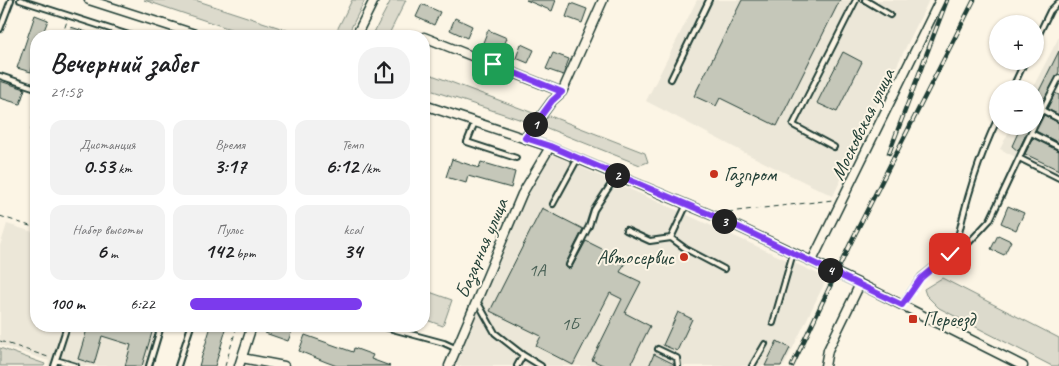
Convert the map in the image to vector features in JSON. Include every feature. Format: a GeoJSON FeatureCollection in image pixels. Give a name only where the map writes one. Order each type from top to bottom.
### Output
{"type":"FeatureCollection","features":[{"type":"Feature","properties":{"kind":"street"},"geometry":{"type":"LineString","coordinates":[[89,0],[183,30]]}},
{"type":"Feature","properties":{"kind":"street"},"geometry":{"type":"LineString","coordinates":[[359,30],[374,0]]}},
{"type":"Feature","properties":{"kind":"street"},"geometry":{"type":"LineString","coordinates":[[525,138],[552,101],[562,92],[603,0]]}},
{"type":"Feature","properties":{"kind":"street","name":"Московская улица"},"geometry":{"type":"LineString","coordinates":[[812,262],[940,0]]}},
{"type":"Feature","properties":{"kind":"street"},"geometry":{"type":"LineString","coordinates":[[430,40],[562,92]]}},
{"type":"Feature","properties":{"kind":"street"},"geometry":{"type":"LineString","coordinates":[[430,107],[550,146],[687,204],[860,284],[1023,366]]}},
{"type":"Feature","properties":{"kind":"street","name":"Базарная улица"},"geometry":{"type":"LineString","coordinates":[[449,366],[522,194],[550,146]]}},
{"type":"Feature","properties":{"kind":"street"},"geometry":{"type":"LineString","coordinates":[[824,365],[828,350],[860,284]]}},
{"type":"Feature","properties":{"kind":"street"},"geometry":{"type":"LineString","coordinates":[[250,332],[241,362],[284,366]]}},
{"type":"Feature","properties":{"kind":"lane"},"geometry":{"type":"LineString","coordinates":[[0,29],[11,0]]}},
{"type":"Feature","properties":{"kind":"lane"},"geometry":{"type":"LineString","coordinates":[[20,0],[113,30]]}},
{"type":"Feature","properties":{"kind":"lane"},"geometry":{"type":"LineString","coordinates":[[671,79],[709,0]]}},
{"type":"Feature","properties":{"kind":"lane"},"geometry":{"type":"LineString","coordinates":[[834,147],[793,125],[856,0]]}},
{"type":"Feature","properties":{"kind":"lane"},"geometry":{"type":"LineString","coordinates":[[865,0],[890,15]]}},
{"type":"Feature","properties":{"kind":"lane"},"geometry":{"type":"LineString","coordinates":[[1044,23],[1050,11],[1059,2]]}},
{"type":"Feature","properties":{"kind":"lane"},"geometry":{"type":"LineString","coordinates":[[0,76],[30,86]]}},
{"type":"Feature","properties":{"kind":"lane"},"geometry":{"type":"LineString","coordinates":[[1044,106],[1059,78]]}},
{"type":"Feature","properties":{"kind":"lane"},"geometry":{"type":"LineString","coordinates":[[1054,87],[1059,90]]}},
{"type":"Feature","properties":{"kind":"lane"},"geometry":{"type":"LineString","coordinates":[[1044,111],[1059,119]]}},
{"type":"Feature","properties":{"kind":"lane"},"geometry":{"type":"LineString","coordinates":[[475,122],[467,142],[516,158]]}},
{"type":"Feature","properties":{"kind":"lane"},"geometry":{"type":"LineString","coordinates":[[954,252],[964,209],[990,135]]}},
{"type":"Feature","properties":{"kind":"lane"},"geometry":{"type":"LineString","coordinates":[[902,305],[921,278],[954,252],[963,249],[990,220],[1030,135]]}},
{"type":"Feature","properties":{"kind":"lane"},"geometry":{"type":"LineString","coordinates":[[1035,135],[1059,147]]}},
{"type":"Feature","properties":{"kind":"lane"},"geometry":{"type":"LineString","coordinates":[[553,204],[578,158]]}},
{"type":"Feature","properties":{"kind":"lane"},"geometry":{"type":"LineString","coordinates":[[1019,158],[1059,178]]}},
{"type":"Feature","properties":{"kind":"lane"},"geometry":{"type":"LineString","coordinates":[[569,266],[589,226],[594,210],[618,175]]}},
{"type":"Feature","properties":{"kind":"lane"},"geometry":{"type":"LineString","coordinates":[[671,238],[687,204]]}},
{"type":"Feature","properties":{"kind":"lane"},"geometry":{"type":"LineString","coordinates":[[626,230],[650,241],[671,238],[686,249],[724,269]]}},
{"type":"Feature","properties":{"kind":"lane"},"geometry":{"type":"LineString","coordinates":[[773,323],[793,252]]}},
{"type":"Feature","properties":{"kind":"lane"},"geometry":{"type":"LineString","coordinates":[[477,301],[495,334],[541,366]]}},
{"type":"Feature","properties":{"kind":"lane"},"geometry":{"type":"LineString","coordinates":[[54,366],[66,332]]}},
{"type":"Feature","properties":{"kind":"lane"},"geometry":{"type":"LineString","coordinates":[[149,366],[159,332]]}},
{"type":"Feature","properties":{"kind":"lane"},"geometry":{"type":"LineString","coordinates":[[178,366],[189,332]]}},
{"type":"Feature","properties":{"kind":"lane"},"geometry":{"type":"LineString","coordinates":[[402,332],[457,349]]}},
{"type":"Feature","properties":{"kind":"lane"},"geometry":{"type":"LineString","coordinates":[[752,366],[765,344]]}},
{"type":"Feature","properties":{"kind":"lane"},"geometry":{"type":"LineString","coordinates":[[658,349],[678,358],[678,366]]}},
{"type":"Feature","properties":{"kind":"lane"},"geometry":{"type":"LineString","coordinates":[[517,366],[523,355]]}},
{"type":"Feature","properties":{"kind":"lane"},"geometry":{"type":"LineString","coordinates":[[56,360],[76,366]]}},
{"type":"Feature","properties":{"kind":"path"},"geometry":{"type":"LineString","coordinates":[[64,30],[68,16]]}},
{"type":"Feature","properties":{"kind":"path"},"geometry":{"type":"LineString","coordinates":[[726,213],[834,200]]}},
{"type":"Feature","properties":{"kind":"path"},"geometry":{"type":"LineString","coordinates":[[0,216],[30,226]]}},
{"type":"Feature","properties":{"kind":"path"},"geometry":{"type":"LineString","coordinates":[[225,366],[236,332]]}},
{"type":"Feature","properties":{"kind":"path"},"geometry":{"type":"LineString","coordinates":[[0,341],[56,360]]}},
{"type":"Feature","properties":{"kind":"shaded area"},"geometry":{"type":"Polygon","coordinates":[[[144,0],[195,0],[287,30],[233,30],[144,0]]]}},
{"type":"Feature","properties":{"kind":"shaded area"},"geometry":{"type":"Polygon","coordinates":[[[352,0],[365,0],[350,30],[337,30],[352,0]]]}},
{"type":"Feature","properties":{"kind":"shaded area"},"geometry":{"type":"Polygon","coordinates":[[[391,0],[406,0],[391,30],[375,30],[391,0]]]}},
{"type":"Feature","properties":{"kind":"shaded area"},"geometry":{"type":"Polygon","coordinates":[[[697,0],[929,0],[833,196],[745,153],[646,101],[697,0]]]}},
{"type":"Feature","properties":{"kind":"shaded area"},"geometry":{"type":"Polygon","coordinates":[[[1059,37],[1059,179],[1000,149],[1007,135],[1044,135],[1044,80],[1037,80],[1042,70],[1044,70],[1044,66],[1059,37]]]}},
{"type":"Feature","properties":{"kind":"shaded area"},"geometry":{"type":"Polygon","coordinates":[[[430,74],[533,113],[528,122],[430,90],[430,74]]]}},
{"type":"Feature","properties":{"kind":"shaded area"},"geometry":{"type":"Polygon","coordinates":[[[550,116],[645,153],[648,162],[640,165],[542,126],[544,120],[550,116]]]}},
{"type":"Feature","properties":{"kind":"shaded area"},"geometry":{"type":"Polygon","coordinates":[[[549,156],[556,156],[827,278],[784,366],[452,366],[533,180],[549,156]]]}},
{"type":"Feature","properties":{"kind":"shaded area"},"geometry":{"type":"Polygon","coordinates":[[[7,224],[30,231],[30,332],[163,332],[152,366],[48,366],[49,361],[0,345],[0,246],[7,224]]]}},
{"type":"Feature","properties":{"kind":"shaded area"},"geometry":{"type":"Polygon","coordinates":[[[942,278],[1059,338],[1059,366],[1052,366],[939,308],[926,295],[924,289],[942,278]]]}},
{"type":"Feature","properties":{"kind":"shaded area"},"geometry":{"type":"Polygon","coordinates":[[[430,292],[452,300],[443,326],[430,321],[430,292]]]}},
{"type":"Feature","properties":{"kind":"shaded area"},"geometry":{"type":"Polygon","coordinates":[[[0,348],[45,364],[44,366],[0,366],[0,348]]]}},
{"type":"Feature","properties":{"kind":"building"},"geometry":{"type":"Polygon","coordinates":[[[526,0],[556,0],[552,11],[526,0]]]}},
{"type":"Feature","properties":{"kind":"building"},"geometry":{"type":"Polygon","coordinates":[[[742,0],[840,0],[777,126],[720,98],[716,106],[694,96],[742,0]]]}},
{"type":"Feature","properties":{"kind":"building"},"geometry":{"type":"Polygon","coordinates":[[[571,3],[587,9],[582,23],[566,17],[571,3]]]}},
{"type":"Feature","properties":{"kind":"building"},"geometry":{"type":"Polygon","coordinates":[[[422,4],[440,12],[434,25],[416,17],[422,4]]]}},
{"type":"Feature","properties":{"kind":"building"},"geometry":{"type":"Polygon","coordinates":[[[35,15],[48,20],[44,30],[30,30],[30,72],[17,68],[35,15]]]}},
{"type":"Feature","properties":{"kind":"building"},"geometry":{"type":"Polygon","coordinates":[[[455,18],[472,26],[467,38],[450,30],[455,18]]]}},
{"type":"Feature","properties":{"kind":"building"},"geometry":{"type":"Polygon","coordinates":[[[488,30],[507,38],[501,53],[482,45],[488,30]]]}},
{"type":"Feature","properties":{"kind":"building"},"geometry":{"type":"Polygon","coordinates":[[[521,44],[534,50],[528,63],[516,58],[521,44]]]}},
{"type":"Feature","properties":{"kind":"building"},"geometry":{"type":"Polygon","coordinates":[[[1059,51],[1059,72],[1044,100],[1044,81],[1059,51]]]}},
{"type":"Feature","properties":{"kind":"building"},"geometry":{"type":"Polygon","coordinates":[[[843,52],[862,62],[837,112],[817,103],[843,52]]]}},
{"type":"Feature","properties":{"kind":"building"},"geometry":{"type":"Polygon","coordinates":[[[553,53],[569,59],[563,75],[546,69],[553,53]]]}},
{"type":"Feature","properties":{"kind":"building"},"geometry":{"type":"Polygon","coordinates":[[[0,81],[25,89],[20,104],[0,98],[0,81]]]}},
{"type":"Feature","properties":{"kind":"building"},"geometry":{"type":"Polygon","coordinates":[[[1055,93],[1059,95],[1059,115],[1047,109],[1055,93]]]}},
{"type":"Feature","properties":{"kind":"building"},"geometry":{"type":"Polygon","coordinates":[[[1044,115],[1059,123],[1059,143],[1044,135],[1044,115]]]}},
{"type":"Feature","properties":{"kind":"building"},"geometry":{"type":"Polygon","coordinates":[[[1017,135],[1026,135],[1018,151],[1012,146],[1017,135]]]}},
{"type":"Feature","properties":{"kind":"building"},"geometry":{"type":"Polygon","coordinates":[[[1033,138],[1059,151],[1059,170],[1025,154],[1033,138]]]}},
{"type":"Feature","properties":{"kind":"building"},"geometry":{"type":"Polygon","coordinates":[[[452,159],[479,168],[481,162],[515,172],[511,188],[468,176],[466,183],[446,177],[452,159]]]}},
{"type":"Feature","properties":{"kind":"building"},"geometry":{"type":"Polygon","coordinates":[[[1008,206],[1024,213],[1016,230],[1001,223],[1008,206]]]}},
{"type":"Feature","properties":{"kind":"building"},"geometry":{"type":"Polygon","coordinates":[[[542,208],[583,229],[566,263],[567,268],[572,267],[586,241],[626,261],[620,272],[641,282],[625,313],[650,326],[630,366],[605,366],[592,360],[622,299],[610,293],[573,365],[536,346],[541,336],[490,311],[542,208]]]}},
{"type":"Feature","properties":{"kind":"building"},"geometry":{"type":"Polygon","coordinates":[[[998,235],[1011,241],[1004,255],[991,249],[998,235]]]}},
{"type":"Feature","properties":{"kind":"building"},"geometry":{"type":"Polygon","coordinates":[[[678,312],[692,319],[677,351],[663,345],[678,312]]]}},
{"type":"Feature","properties":{"kind":"building"},"geometry":{"type":"Polygon","coordinates":[[[86,332],[152,332],[142,366],[125,366],[131,345],[102,336],[94,364],[78,359],[86,332]]]}},
{"type":"Feature","properties":{"kind":"building"},"geometry":{"type":"Polygon","coordinates":[[[209,332],[225,332],[215,366],[199,366],[209,332]]]}},
{"type":"Feature","properties":{"kind":"building"},"geometry":{"type":"Polygon","coordinates":[[[265,332],[292,332],[288,341],[265,332]]]}},
{"type":"Feature","properties":{"kind":"building"},"geometry":{"type":"Polygon","coordinates":[[[305,335],[353,352],[354,348],[373,355],[371,359],[390,366],[337,366],[326,362],[299,351],[305,335]]]}},
{"type":"Feature","properties":{"kind":"building"},"geometry":{"type":"Polygon","coordinates":[[[777,341],[790,348],[781,366],[765,366],[777,341]]]}},
{"type":"Feature","properties":{"kind":"building"},"geometry":{"type":"Polygon","coordinates":[[[654,354],[674,364],[674,366],[649,366],[654,354]]]}},
{"type":"Feature","properties":{"kind":"railway"},"geometry":{"type":"LineString","coordinates":[[889,153],[947,0]]}},
{"type":"Feature","properties":{"kind":"railway"},"geometry":{"type":"LineString","coordinates":[[792,366],[853,238],[974,0]]}},
{"type":"Feature","properties":{"kind":"place","name":"Газпром"},"geometry":{"type":"Point","coordinates":[714,174]}},
{"type":"Feature","properties":{"kind":"place","name":"Автосервис"},"geometry":{"type":"Point","coordinates":[684,257]}},
{"type":"Feature","properties":{"kind":"place","name":"Переезд"},"geometry":{"type":"Point","coordinates":[913,319]}},
{"type":"Feature","properties":{"kind":"route"},"geometry":{"type":"LineString","coordinates":[[493,64],[562,92],[552,101],[525,138],[550,146],[728,222],[902,305],[921,278],[950,254]]}}]}
